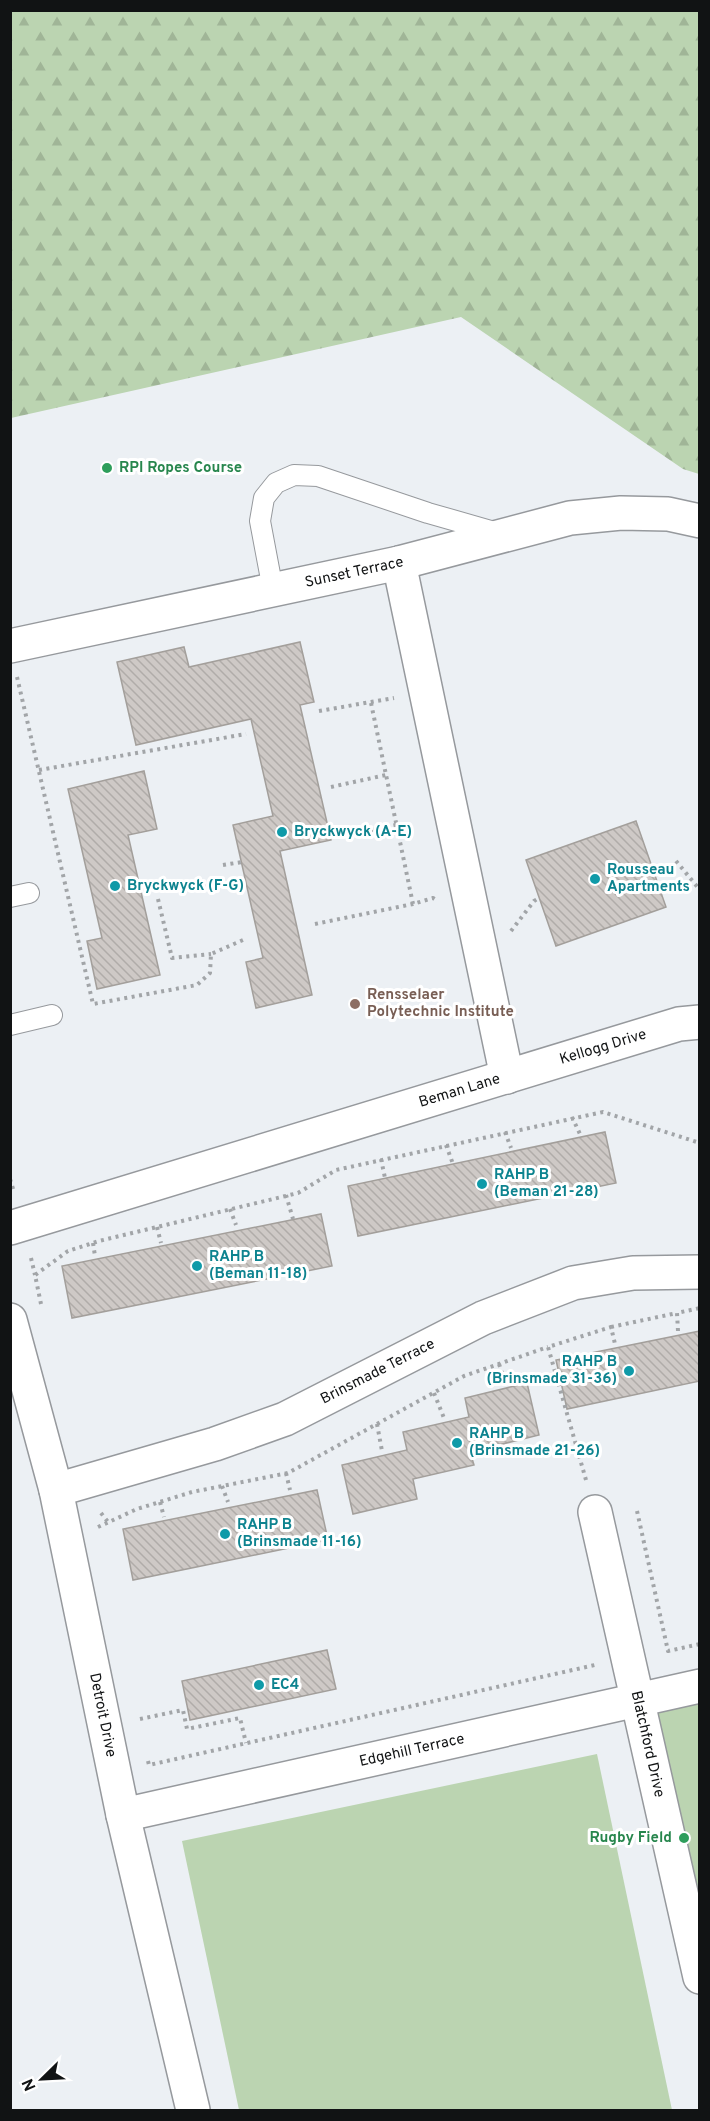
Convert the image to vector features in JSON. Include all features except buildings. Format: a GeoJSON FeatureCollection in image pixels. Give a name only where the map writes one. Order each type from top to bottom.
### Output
{"type":"FeatureCollection","features":[{"type":"Feature","properties":{"kind":"street","name":"Sunset Terrace"},"geometry":{"type":"LineString","coordinates":[[13,657],[273,590],[399,563],[570,518],[621,513],[668,514],[699,521]]}},
{"type":"Feature","properties":{"kind":"street","name":"Beman Lane"},"geometry":{"type":"LineString","coordinates":[[10,1228],[507,1077],[399,563]]}},
{"type":"Feature","properties":{"kind":"street","name":"Kellogg Drive"},"geometry":{"type":"LineString","coordinates":[[507,1077],[679,1024],[699,1022]]}},
{"type":"Feature","properties":{"kind":"street","name":"Brinsmade Terrace"},"geometry":{"type":"LineString","coordinates":[[56,1490],[215,1444],[285,1419],[483,1318],[573,1283],[633,1273],[699,1272]]}},
{"type":"Feature","properties":{"kind":"street","name":"Detroit Drive"},"geometry":{"type":"LineString","coordinates":[[10,1320],[56,1490],[123,1815],[193,2110]]}},
{"type":"Feature","properties":{"kind":"street","name":"Blatchford Drive"},"geometry":{"type":"LineString","coordinates":[[595,1512],[699,1977]]}},
{"type":"Feature","properties":{"kind":"street","name":"Edgehill Terrace"},"geometry":{"type":"LineString","coordinates":[[123,1815],[699,1686]]}},
{"type":"Feature","properties":{"kind":"lane"},"geometry":{"type":"LineString","coordinates":[[273,590],[260,521],[264,498],[276,483],[294,475],[318,476],[428,513],[503,535]]}},
{"type":"Feature","properties":{"kind":"lane"},"geometry":{"type":"LineString","coordinates":[[10,1025],[52,1015]]}},
{"type":"Feature","properties":{"kind":"path"},"geometry":{"type":"LineString","coordinates":[[13,657],[93,1004],[197,985],[210,973],[211,954]]}},
{"type":"Feature","properties":{"kind":"path"},"geometry":{"type":"LineString","coordinates":[[319,711],[394,699],[396,693]]}},
{"type":"Feature","properties":{"kind":"path"},"geometry":{"type":"LineString","coordinates":[[370,703],[413,904]]}},
{"type":"Feature","properties":{"kind":"path"},"geometry":{"type":"LineString","coordinates":[[39,770],[246,734]]}},
{"type":"Feature","properties":{"kind":"path"},"geometry":{"type":"LineString","coordinates":[[331,787],[386,775]]}},
{"type":"Feature","properties":{"kind":"path"},"geometry":{"type":"LineString","coordinates":[[342,836],[396,825]]}},
{"type":"Feature","properties":{"kind":"path"},"geometry":{"type":"LineString","coordinates":[[676,861],[699,890]]}},
{"type":"Feature","properties":{"kind":"path"},"geometry":{"type":"LineString","coordinates":[[223,865],[242,862]]}},
{"type":"Feature","properties":{"kind":"path"},"geometry":{"type":"LineString","coordinates":[[315,924],[433,898],[442,904]]}},
{"type":"Feature","properties":{"kind":"path"},"geometry":{"type":"LineString","coordinates":[[158,899],[172,958],[211,954],[243,940]]}},
{"type":"Feature","properties":{"kind":"path"},"geometry":{"type":"LineString","coordinates":[[42,1309],[35,1275],[68,1251],[298,1193],[336,1170],[603,1112],[699,1143]]}},
{"type":"Feature","properties":{"kind":"path"},"geometry":{"type":"LineString","coordinates":[[572,1117],[580,1134]]}},
{"type":"Feature","properties":{"kind":"path"},"geometry":{"type":"LineString","coordinates":[[505,1132],[511,1148]]}},
{"type":"Feature","properties":{"kind":"path"},"geometry":{"type":"LineString","coordinates":[[446,1145],[453,1164]]}},
{"type":"Feature","properties":{"kind":"path"},"geometry":{"type":"LineString","coordinates":[[381,1159],[385,1178]]}},
{"type":"Feature","properties":{"kind":"path"},"geometry":{"type":"LineString","coordinates":[[286,1195],[293,1219]]}},
{"type":"Feature","properties":{"kind":"path"},"geometry":{"type":"LineString","coordinates":[[230,1209],[236,1225]]}},
{"type":"Feature","properties":{"kind":"path"},"geometry":{"type":"LineString","coordinates":[[157,1227],[161,1243]]}},
{"type":"Feature","properties":{"kind":"path"},"geometry":{"type":"LineString","coordinates":[[93,1243],[95,1256]]}},
{"type":"Feature","properties":{"kind":"path"},"geometry":{"type":"LineString","coordinates":[[595,1512],[548,1347],[611,1327],[699,1308]]}},
{"type":"Feature","properties":{"kind":"path"},"geometry":{"type":"LineString","coordinates":[[677,1313],[678,1331]]}},
{"type":"Feature","properties":{"kind":"path"},"geometry":{"type":"LineString","coordinates":[[611,1327],[615,1344]]}},
{"type":"Feature","properties":{"kind":"path"},"geometry":{"type":"LineString","coordinates":[[499,1364],[506,1384]]}},
{"type":"Feature","properties":{"kind":"path"},"geometry":{"type":"LineString","coordinates":[[435,1393],[444,1418]]}},
{"type":"Feature","properties":{"kind":"path"},"geometry":{"type":"LineString","coordinates":[[377,1424],[382,1450]]}},
{"type":"Feature","properties":{"kind":"path"},"geometry":{"type":"LineString","coordinates":[[286,1473],[290,1490]]}},
{"type":"Feature","properties":{"kind":"path"},"geometry":{"type":"LineString","coordinates":[[222,1486],[228,1502]]}},
{"type":"Feature","properties":{"kind":"path"},"geometry":{"type":"LineString","coordinates":[[160,1502],[164,1517]]}},
{"type":"Feature","properties":{"kind":"path"},"geometry":{"type":"LineString","coordinates":[[637,1511],[668,1651],[699,1644]]}},
{"type":"Feature","properties":{"kind":"path"},"geometry":{"type":"LineString","coordinates":[[100,1525],[103,1537]]}},
{"type":"Feature","properties":{"kind":"path"},"geometry":{"type":"LineString","coordinates":[[146,1753],[149,1765],[598,1664]]}},
{"type":"Feature","properties":{"kind":"path"},"geometry":{"type":"LineString","coordinates":[[137,1708],[142,1731]]}},
{"type":"Feature","properties":{"kind":"path"},"geometry":{"type":"LineString","coordinates":[[140,1719],[183,1710],[187,1729],[240,1718],[246,1743]]}},
{"type":"Feature","properties":{"kind":"green space"},"geometry":{"type":"Polygon","coordinates":[[[11,11],[699,11],[699,474],[683,469],[461,317],[11,418],[11,11]]]}},
{"type":"Feature","properties":{"kind":"green space","name":"Rugby Field"},"geometry":{"type":"Polygon","coordinates":[[[699,1686],[699,1977],[638,1699],[699,1686]]]}},
{"type":"Feature","properties":{"kind":"green space"},"geometry":{"type":"Polygon","coordinates":[[[597,1754],[672,2110],[239,2110],[182,1841],[597,1754]]]}},
{"type":"Feature","properties":{"kind":"place","name":"RPI Ropes Course"},"geometry":{"type":"Point","coordinates":[107,468]}},
{"type":"Feature","properties":{"kind":"place","name":"Bryckwyck (A-E)"},"geometry":{"type":"Point","coordinates":[282,832]}},
{"type":"Feature","properties":{"kind":"place","name":"Rousseau Apartments"},"geometry":{"type":"Point","coordinates":[595,879]}},
{"type":"Feature","properties":{"kind":"place","name":"Bryckwyck (F-G)"},"geometry":{"type":"Point","coordinates":[115,886]}},
{"type":"Feature","properties":{"kind":"place","name":"Rensselaer Polytechnic Institute"},"geometry":{"type":"Point","coordinates":[355,1004]}},
{"type":"Feature","properties":{"kind":"place","name":"RAHP B (Beman 21-28)"},"geometry":{"type":"Point","coordinates":[482,1184]}},
{"type":"Feature","properties":{"kind":"place","name":"RAHP B (Beman 11-18)"},"geometry":{"type":"Point","coordinates":[197,1266]}},
{"type":"Feature","properties":{"kind":"place","name":"RAHP B (Brinsmade 31-36)"},"geometry":{"type":"Point","coordinates":[629,1371]}},
{"type":"Feature","properties":{"kind":"place","name":"RAHP B (Brinsmade 21-26)"},"geometry":{"type":"Point","coordinates":[457,1443]}},
{"type":"Feature","properties":{"kind":"place","name":"RAHP B (Brinsmade 11-16)"},"geometry":{"type":"Point","coordinates":[225,1534]}},
{"type":"Feature","properties":{"kind":"place","name":"EC4"},"geometry":{"type":"Point","coordinates":[259,1685]}},
{"type":"Feature","properties":{"kind":"place","name":"Rugby Field"},"geometry":{"type":"Point","coordinates":[684,1838]}}]}
